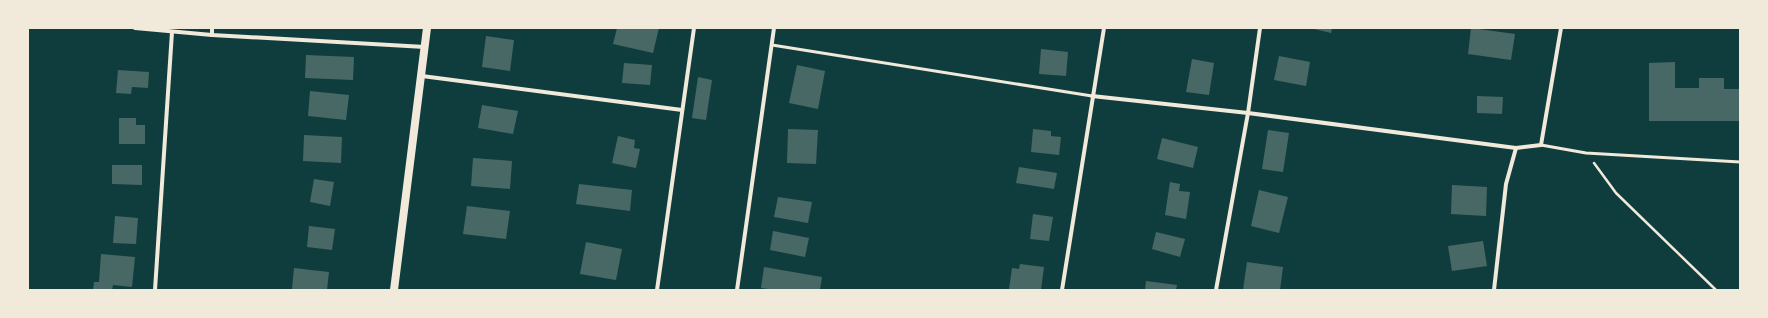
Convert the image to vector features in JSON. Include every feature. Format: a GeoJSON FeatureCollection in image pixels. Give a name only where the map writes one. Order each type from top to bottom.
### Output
{"type":"FeatureCollection","features":[{"type":"Feature","properties":{"kind":"main road"},"geometry":{"type":"LineString","coordinates":[[394,290],[426,47],[427,28]]}},
{"type":"Feature","properties":{"kind":"street"},"geometry":{"type":"LineString","coordinates":[[135,28],[212,35],[426,47]]}},
{"type":"Feature","properties":{"kind":"street"},"geometry":{"type":"LineString","coordinates":[[212,28],[212,35]]}},
{"type":"Feature","properties":{"kind":"street"},"geometry":{"type":"LineString","coordinates":[[657,290],[694,28]]}},
{"type":"Feature","properties":{"kind":"street"},"geometry":{"type":"LineString","coordinates":[[737,290],[774,28]]}},
{"type":"Feature","properties":{"kind":"street"},"geometry":{"type":"LineString","coordinates":[[1062,290],[1104,28]]}},
{"type":"Feature","properties":{"kind":"street"},"geometry":{"type":"LineString","coordinates":[[1216,290],[1248,113],[1260,28]]}},
{"type":"Feature","properties":{"kind":"street"},"geometry":{"type":"LineString","coordinates":[[1092,96],[1248,113],[1516,148],[1541,145],[1561,28]]}},
{"type":"Feature","properties":{"kind":"street"},"geometry":{"type":"LineString","coordinates":[[155,290],[172,32]]}},
{"type":"Feature","properties":{"kind":"street"},"geometry":{"type":"LineString","coordinates":[[422,76],[682,110]]}},
{"type":"Feature","properties":{"kind":"street"},"geometry":{"type":"LineString","coordinates":[[1494,290],[1506,184],[1516,148]]}},
{"type":"Feature","properties":{"kind":"lane"},"geometry":{"type":"LineString","coordinates":[[772,45],[1092,96]]}},
{"type":"Feature","properties":{"kind":"lane"},"geometry":{"type":"LineString","coordinates":[[1541,145],[1586,153],[1740,162]]}},
{"type":"Feature","properties":{"kind":"path"},"geometry":{"type":"LineString","coordinates":[[1586,153],[1616,193],[1716,290]]}},
{"type":"Feature","properties":{"kind":"building"},"geometry":{"type":"Polygon","coordinates":[[[617,28],[659,28],[653,53],[613,44],[617,28]]]}},
{"type":"Feature","properties":{"kind":"building"},"geometry":{"type":"Polygon","coordinates":[[[1310,28],[1332,28],[1331,33],[1310,28]]]}},
{"type":"Feature","properties":{"kind":"building"},"geometry":{"type":"Polygon","coordinates":[[[1471,28],[1515,34],[1511,60],[1468,54],[1471,28]]]}},
{"type":"Feature","properties":{"kind":"building"},"geometry":{"type":"Polygon","coordinates":[[[486,36],[514,40],[510,71],[482,67],[486,36]]]}},
{"type":"Feature","properties":{"kind":"building"},"geometry":{"type":"Polygon","coordinates":[[[1041,49],[1068,52],[1066,76],[1039,74],[1041,49]]]}},
{"type":"Feature","properties":{"kind":"building"},"geometry":{"type":"Polygon","coordinates":[[[306,55],[354,57],[353,80],[305,78],[306,55]]]}},
{"type":"Feature","properties":{"kind":"building"},"geometry":{"type":"Polygon","coordinates":[[[1279,56],[1310,62],[1306,86],[1274,80],[1279,56]]]}},
{"type":"Feature","properties":{"kind":"building"},"geometry":{"type":"Polygon","coordinates":[[[1192,59],[1214,63],[1209,95],[1186,92],[1192,59]]]}},
{"type":"Feature","properties":{"kind":"building"},"geometry":{"type":"Polygon","coordinates":[[[1675,62],[1675,88],[1699,88],[1699,78],[1724,78],[1724,89],[1740,89],[1740,121],[1649,121],[1649,63],[1675,62]]]}},
{"type":"Feature","properties":{"kind":"building"},"geometry":{"type":"Polygon","coordinates":[[[624,63],[652,65],[650,85],[622,83],[624,63]]]}},
{"type":"Feature","properties":{"kind":"building"},"geometry":{"type":"Polygon","coordinates":[[[797,65],[825,71],[818,109],[789,103],[797,65]]]}},
{"type":"Feature","properties":{"kind":"building"},"geometry":{"type":"Polygon","coordinates":[[[118,70],[149,72],[148,88],[132,87],[131,94],[116,93],[118,70]]]}},
{"type":"Feature","properties":{"kind":"building"},"geometry":{"type":"Polygon","coordinates":[[[698,77],[712,80],[706,120],[692,118],[698,77]]]}},
{"type":"Feature","properties":{"kind":"building"},"geometry":{"type":"Polygon","coordinates":[[[310,91],[349,95],[346,120],[308,116],[310,91]]]}},
{"type":"Feature","properties":{"kind":"building"},"geometry":{"type":"Polygon","coordinates":[[[1477,96],[1503,97],[1502,114],[1477,113],[1477,96]]]}},
{"type":"Feature","properties":{"kind":"building"},"geometry":{"type":"Polygon","coordinates":[[[482,105],[518,111],[513,134],[478,128],[482,105]]]}},
{"type":"Feature","properties":{"kind":"building"},"geometry":{"type":"Polygon","coordinates":[[[119,118],[136,118],[136,125],[145,125],[145,144],[119,144],[119,118]]]}},
{"type":"Feature","properties":{"kind":"building"},"geometry":{"type":"Polygon","coordinates":[[[788,129],[818,130],[816,164],[787,163],[788,129]]]}},
{"type":"Feature","properties":{"kind":"building"},"geometry":{"type":"Polygon","coordinates":[[[1033,129],[1051,131],[1051,136],[1061,137],[1059,155],[1031,152],[1033,129]]]}},
{"type":"Feature","properties":{"kind":"building"},"geometry":{"type":"Polygon","coordinates":[[[1268,130],[1289,133],[1283,172],[1262,169],[1268,130]]]}},
{"type":"Feature","properties":{"kind":"building"},"geometry":{"type":"Polygon","coordinates":[[[304,135],[342,137],[341,163],[303,161],[304,135]]]}},
{"type":"Feature","properties":{"kind":"building"},"geometry":{"type":"Polygon","coordinates":[[[618,136],[635,140],[634,148],[640,149],[636,168],[612,163],[618,136]]]}},
{"type":"Feature","properties":{"kind":"building"},"geometry":{"type":"Polygon","coordinates":[[[1162,138],[1198,147],[1193,168],[1157,159],[1162,138]]]}},
{"type":"Feature","properties":{"kind":"building"},"geometry":{"type":"Polygon","coordinates":[[[473,158],[512,161],[510,189],[471,186],[473,158]]]}},
{"type":"Feature","properties":{"kind":"building"},"geometry":{"type":"Polygon","coordinates":[[[112,165],[142,165],[142,185],[112,184],[112,165]]]}},
{"type":"Feature","properties":{"kind":"building"},"geometry":{"type":"Polygon","coordinates":[[[1019,167],[1057,173],[1054,189],[1016,183],[1019,167]]]}},
{"type":"Feature","properties":{"kind":"building"},"geometry":{"type":"Polygon","coordinates":[[[314,179],[334,182],[330,206],[310,202],[314,179]]]}},
{"type":"Feature","properties":{"kind":"building"},"geometry":{"type":"Polygon","coordinates":[[[1170,182],[1180,184],[1179,191],[1190,192],[1186,219],[1165,215],[1170,182]]]}},
{"type":"Feature","properties":{"kind":"building"},"geometry":{"type":"Polygon","coordinates":[[[579,184],[632,190],[630,211],[576,204],[579,184]]]}},
{"type":"Feature","properties":{"kind":"building"},"geometry":{"type":"Polygon","coordinates":[[[1452,185],[1487,187],[1486,216],[1451,214],[1452,185]]]}},
{"type":"Feature","properties":{"kind":"building"},"geometry":{"type":"Polygon","coordinates":[[[1259,190],[1288,197],[1279,233],[1251,226],[1259,190]]]}},
{"type":"Feature","properties":{"kind":"building"},"geometry":{"type":"Polygon","coordinates":[[[778,197],[812,202],[808,223],[774,217],[778,197]]]}},
{"type":"Feature","properties":{"kind":"building"},"geometry":{"type":"Polygon","coordinates":[[[467,206],[510,211],[506,239],[463,234],[467,206]]]}},
{"type":"Feature","properties":{"kind":"building"},"geometry":{"type":"Polygon","coordinates":[[[1033,214],[1053,217],[1049,241],[1030,239],[1033,214]]]}},
{"type":"Feature","properties":{"kind":"building"},"geometry":{"type":"Polygon","coordinates":[[[115,216],[138,218],[136,244],[113,243],[115,216]]]}},
{"type":"Feature","properties":{"kind":"building"},"geometry":{"type":"Polygon","coordinates":[[[309,226],[335,229],[332,250],[307,247],[309,226]]]}},
{"type":"Feature","properties":{"kind":"building"},"geometry":{"type":"Polygon","coordinates":[[[773,231],[809,238],[805,257],[770,250],[773,231]]]}},
{"type":"Feature","properties":{"kind":"building"},"geometry":{"type":"Polygon","coordinates":[[[1156,232],[1185,239],[1180,257],[1152,249],[1156,232]]]}},
{"type":"Feature","properties":{"kind":"building"},"geometry":{"type":"Polygon","coordinates":[[[1483,241],[1487,266],[1452,271],[1448,246],[1483,241]]]}},
{"type":"Feature","properties":{"kind":"building"},"geometry":{"type":"Polygon","coordinates":[[[586,242],[622,249],[616,280],[580,274],[586,242]]]}},
{"type":"Feature","properties":{"kind":"building"},"geometry":{"type":"Polygon","coordinates":[[[101,254],[135,257],[132,287],[113,285],[112,290],[93,290],[94,282],[99,282],[101,254]]]}},
{"type":"Feature","properties":{"kind":"building"},"geometry":{"type":"Polygon","coordinates":[[[1247,262],[1283,267],[1280,290],[1243,290],[1247,262]]]}},
{"type":"Feature","properties":{"kind":"building"},"geometry":{"type":"Polygon","coordinates":[[[1020,264],[1044,267],[1041,290],[1009,289],[1012,268],[1019,269],[1020,264]]]}},
{"type":"Feature","properties":{"kind":"building"},"geometry":{"type":"Polygon","coordinates":[[[764,267],[822,277],[820,290],[777,290],[761,288],[764,267]]]}},
{"type":"Feature","properties":{"kind":"building"},"geometry":{"type":"Polygon","coordinates":[[[294,268],[329,272],[327,290],[292,289],[294,268]]]}},
{"type":"Feature","properties":{"kind":"building"},"geometry":{"type":"Polygon","coordinates":[[[1146,281],[1177,285],[1176,290],[1145,290],[1146,281]]]}}]}
